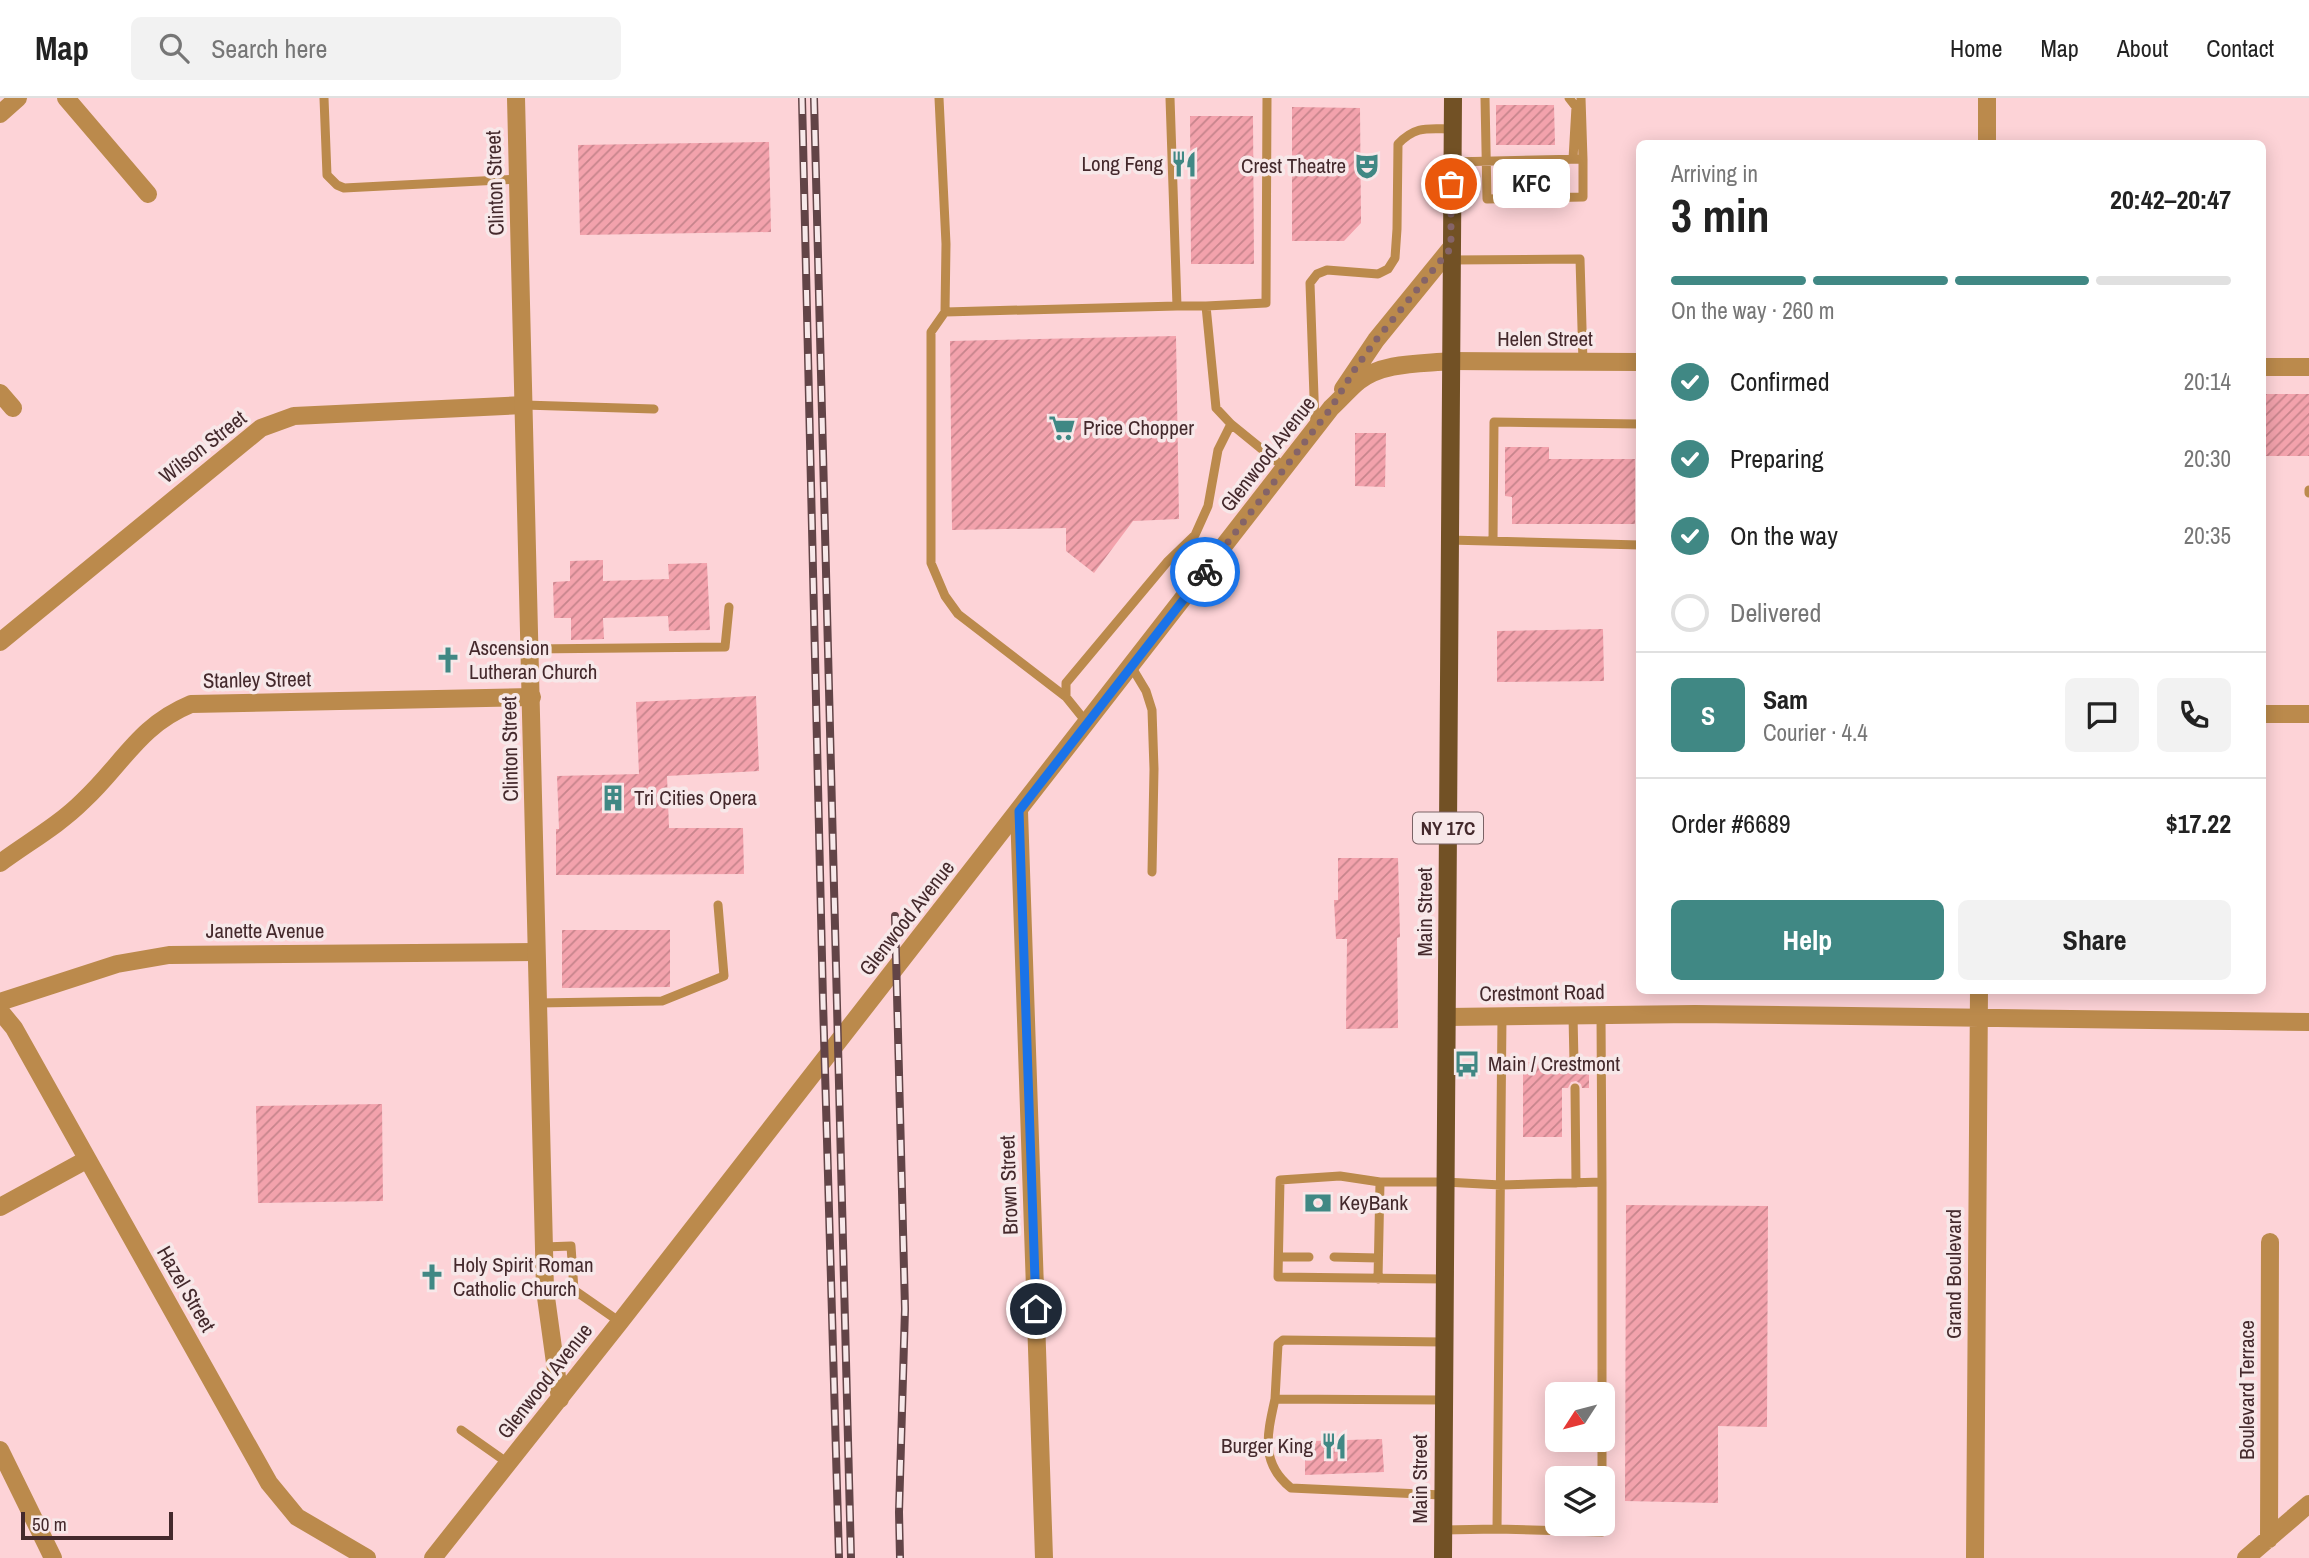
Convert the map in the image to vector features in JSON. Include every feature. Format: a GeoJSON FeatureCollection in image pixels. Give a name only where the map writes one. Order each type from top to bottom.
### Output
{"type":"FeatureCollection","features":[{"type":"Feature","properties":{"kind":"main road","name":"Main Street"},"geometry":{"type":"LineString","coordinates":[[1443,1558],[1453,98]]}},
{"type":"Feature","properties":{"kind":"street"},"geometry":{"type":"LineString","coordinates":[[0,114],[18,98]]}},
{"type":"Feature","properties":{"kind":"street"},"geometry":{"type":"LineString","coordinates":[[66,98],[148,194]]}},
{"type":"Feature","properties":{"kind":"street","name":"Clinton Street"},"geometry":{"type":"LineString","coordinates":[[516,98],[545,1290],[560,1399]]}},
{"type":"Feature","properties":{"kind":"street"},"geometry":{"type":"LineString","coordinates":[[1987,98],[1987,140]]}},
{"type":"Feature","properties":{"kind":"street"},"geometry":{"type":"LineString","coordinates":[[1331,408],[1376,340],[1451,254]]}},
{"type":"Feature","properties":{"kind":"street","name":"Glenwood Avenue"},"geometry":{"type":"LineString","coordinates":[[433,1558],[560,1399],[1331,408],[1360,380],[1378,371],[1450,361]]}},
{"type":"Feature","properties":{"kind":"street","name":"Helen Street"},"geometry":{"type":"LineString","coordinates":[[1450,361],[1636,362]]}},
{"type":"Feature","properties":{"kind":"street"},"geometry":{"type":"LineString","coordinates":[[2266,367],[2309,367]]}},
{"type":"Feature","properties":{"kind":"street"},"geometry":{"type":"LineString","coordinates":[[0,393],[13,408]]}},
{"type":"Feature","properties":{"kind":"street","name":"Wilson Street"},"geometry":{"type":"LineString","coordinates":[[0,642],[261,428],[294,416],[524,405]]}},
{"type":"Feature","properties":{"kind":"street","name":"Stanley Street"},"geometry":{"type":"LineString","coordinates":[[0,863],[83,802],[147,730],[169,713],[191,704],[532,698]]}},
{"type":"Feature","properties":{"kind":"street"},"geometry":{"type":"LineString","coordinates":[[2266,714],[2309,714]]}},
{"type":"Feature","properties":{"kind":"street","name":"Brown Street"},"geometry":{"type":"LineString","coordinates":[[1019,811],[1044,1558]]}},
{"type":"Feature","properties":{"kind":"street","name":"Janette Avenue"},"geometry":{"type":"LineString","coordinates":[[0,1002],[117,964],[169,955],[536,952]]}},
{"type":"Feature","properties":{"kind":"street","name":"Grand Boulevard"},"geometry":{"type":"LineString","coordinates":[[1975,1558],[1979,994]]}},
{"type":"Feature","properties":{"kind":"street","name":"Hazel Street"},"geometry":{"type":"LineString","coordinates":[[0,1011],[14,1028],[269,1483],[298,1517],[367,1558]]}},
{"type":"Feature","properties":{"kind":"street","name":"Crestmont Road"},"geometry":{"type":"LineString","coordinates":[[1447,1017],[1979,1017],[2309,1022]]}},
{"type":"Feature","properties":{"kind":"street"},"geometry":{"type":"LineString","coordinates":[[0,1207],[86,1160]]}},
{"type":"Feature","properties":{"kind":"street","name":"Boulevard Terrace"},"geometry":{"type":"LineString","coordinates":[[2269,1539],[2270,1242]]}},
{"type":"Feature","properties":{"kind":"street"},"geometry":{"type":"LineString","coordinates":[[0,1450],[53,1558]]}},
{"type":"Feature","properties":{"kind":"street"},"geometry":{"type":"LineString","coordinates":[[2246,1558],[2309,1504]]}},
{"type":"Feature","properties":{"kind":"lane"},"geometry":{"type":"LineString","coordinates":[[324,98],[327,174],[337,185],[344,188],[518,179]]}},
{"type":"Feature","properties":{"kind":"lane"},"geometry":{"type":"LineString","coordinates":[[939,98],[946,244],[945,312],[932,332],[931,563],[945,596],[958,614],[1066,698],[1087,723]]}},
{"type":"Feature","properties":{"kind":"lane"},"geometry":{"type":"LineString","coordinates":[[1170,98],[1177,306]]}},
{"type":"Feature","properties":{"kind":"lane"},"geometry":{"type":"LineString","coordinates":[[945,312],[1266,303],[1267,98]]}},
{"type":"Feature","properties":{"kind":"lane"},"geometry":{"type":"LineString","coordinates":[[1485,98],[1487,200],[1583,197],[1576,107],[1569,98]]}},
{"type":"Feature","properties":{"kind":"lane"},"geometry":{"type":"LineString","coordinates":[[1578,159],[1581,98]]}},
{"type":"Feature","properties":{"kind":"lane"},"geometry":{"type":"LineString","coordinates":[[1315,430],[1310,283],[1317,274],[1327,270],[1378,274],[1388,269],[1395,258],[1396,248],[1398,144],[1408,133],[1417,129],[1452,129]]}},
{"type":"Feature","properties":{"kind":"lane"},"geometry":{"type":"LineString","coordinates":[[1451,162],[1578,159]]}},
{"type":"Feature","properties":{"kind":"lane"},"geometry":{"type":"LineString","coordinates":[[1451,254],[1580,259],[1583,362]]}},
{"type":"Feature","properties":{"kind":"lane"},"geometry":{"type":"LineString","coordinates":[[1206,306],[1216,408],[1231,424],[1285,468]]}},
{"type":"Feature","properties":{"kind":"lane"},"geometry":{"type":"LineString","coordinates":[[524,405],[654,409]]}},
{"type":"Feature","properties":{"kind":"lane"},"geometry":{"type":"LineString","coordinates":[[1493,541],[1494,422],[1636,424]]}},
{"type":"Feature","properties":{"kind":"lane"},"geometry":{"type":"LineString","coordinates":[[1066,698],[1066,682],[1077,667],[1168,561],[1195,535],[1208,506],[1218,450],[1231,424]]}},
{"type":"Feature","properties":{"kind":"lane"},"geometry":{"type":"LineString","coordinates":[[1449,540],[1636,545]]}},
{"type":"Feature","properties":{"kind":"lane"},"geometry":{"type":"LineString","coordinates":[[531,649],[725,647],[729,607]]}},
{"type":"Feature","properties":{"kind":"lane"},"geometry":{"type":"LineString","coordinates":[[1131,666],[1146,691],[1152,710],[1152,872]]}},
{"type":"Feature","properties":{"kind":"lane"},"geometry":{"type":"LineString","coordinates":[[537,1003],[662,1001],[724,976],[718,905]]}},
{"type":"Feature","properties":{"kind":"lane"},"geometry":{"type":"LineString","coordinates":[[1573,1015],[1574,1062]]}},
{"type":"Feature","properties":{"kind":"lane"},"geometry":{"type":"LineString","coordinates":[[1601,1015],[1602,1382]]}},
{"type":"Feature","properties":{"kind":"lane"},"geometry":{"type":"LineString","coordinates":[[1497,1529],[1502,1017]]}},
{"type":"Feature","properties":{"kind":"lane"},"geometry":{"type":"LineString","coordinates":[[1575,1088],[1576,1183]]}},
{"type":"Feature","properties":{"kind":"lane"},"geometry":{"type":"LineString","coordinates":[[1444,1279],[1278,1277],[1280,1180],[1340,1176],[1380,1182],[1502,1185],[1602,1182]]}},
{"type":"Feature","properties":{"kind":"lane"},"geometry":{"type":"LineString","coordinates":[[1378,1279],[1380,1182]]}},
{"type":"Feature","properties":{"kind":"lane"},"geometry":{"type":"LineString","coordinates":[[544,1247],[571,1246],[574,1290]]}},
{"type":"Feature","properties":{"kind":"lane"},"geometry":{"type":"LineString","coordinates":[[1279,1257],[1309,1258]]}},
{"type":"Feature","properties":{"kind":"lane"},"geometry":{"type":"LineString","coordinates":[[1334,1257],[1378,1258]]}},
{"type":"Feature","properties":{"kind":"lane"},"geometry":{"type":"LineString","coordinates":[[545,1290],[574,1290],[620,1322]]}},
{"type":"Feature","properties":{"kind":"lane"},"geometry":{"type":"LineString","coordinates":[[1442,1496],[1292,1488],[1281,1480],[1270,1464],[1269,1426],[1275,1399],[1278,1344],[1283,1340],[1443,1342]]}},
{"type":"Feature","properties":{"kind":"lane"},"geometry":{"type":"LineString","coordinates":[[1275,1399],[1443,1400]]}},
{"type":"Feature","properties":{"kind":"lane"},"geometry":{"type":"LineString","coordinates":[[461,1430],[509,1463]]}},
{"type":"Feature","properties":{"kind":"lane"},"geometry":{"type":"LineString","coordinates":[[1443,1530],[1545,1530]]}},
{"type":"Feature","properties":{"kind":"building"},"geometry":{"type":"Polygon","coordinates":[[[1496,105],[1554,105],[1555,145],[1496,145],[1496,105]]]}},
{"type":"Feature","properties":{"kind":"building"},"geometry":{"type":"Polygon","coordinates":[[[1292,107],[1360,108],[1361,223],[1344,241],[1292,241],[1292,107]]]}},
{"type":"Feature","properties":{"kind":"building"},"geometry":{"type":"Polygon","coordinates":[[[1190,116],[1253,116],[1254,264],[1191,264],[1190,116]]]}},
{"type":"Feature","properties":{"kind":"building"},"geometry":{"type":"Polygon","coordinates":[[[769,142],[771,232],[580,235],[578,145],[769,142]]]}},
{"type":"Feature","properties":{"kind":"building"},"geometry":{"type":"Polygon","coordinates":[[[1176,336],[1179,519],[1133,521],[1094,573],[1066,551],[1066,528],[952,530],[950,341],[1176,336]]]}},
{"type":"Feature","properties":{"kind":"building"},"geometry":{"type":"Polygon","coordinates":[[[2266,394],[2309,394],[2309,456],[2266,456],[2266,394]]]}},
{"type":"Feature","properties":{"kind":"building"},"geometry":{"type":"Polygon","coordinates":[[[1355,433],[1386,433],[1385,487],[1355,486],[1355,433]]]}},
{"type":"Feature","properties":{"kind":"building"},"geometry":{"type":"Polygon","coordinates":[[[1505,447],[1549,447],[1549,459],[1635,459],[1635,524],[1512,524],[1512,497],[1505,496],[1505,447]]]}},
{"type":"Feature","properties":{"kind":"building"},"geometry":{"type":"Polygon","coordinates":[[[603,560],[603,581],[669,579],[668,564],[707,563],[710,630],[669,631],[668,616],[603,618],[604,639],[571,640],[571,618],[554,618],[553,582],[570,581],[570,561],[603,560]]]}},
{"type":"Feature","properties":{"kind":"building"},"geometry":{"type":"Polygon","coordinates":[[[1603,629],[1604,681],[1497,682],[1497,631],[1603,629]]]}},
{"type":"Feature","properties":{"kind":"building"},"geometry":{"type":"Polygon","coordinates":[[[756,696],[759,771],[667,776],[669,828],[743,828],[744,874],[556,875],[556,829],[559,829],[557,776],[639,774],[636,702],[756,696]]]}},
{"type":"Feature","properties":{"kind":"building"},"geometry":{"type":"Polygon","coordinates":[[[1338,858],[1398,858],[1398,1028],[1346,1029],[1347,939],[1336,939],[1334,900],[1338,900],[1338,858]]]}},
{"type":"Feature","properties":{"kind":"building"},"geometry":{"type":"Polygon","coordinates":[[[562,930],[670,930],[670,987],[562,988],[562,930]]]}},
{"type":"Feature","properties":{"kind":"building"},"geometry":{"type":"Polygon","coordinates":[[[1523,1062],[1567,1062],[1573,1069],[1578,1068],[1581,1062],[1589,1062],[1589,1088],[1582,1088],[1576,1081],[1571,1082],[1568,1088],[1562,1088],[1562,1137],[1523,1137],[1523,1062]]]}},
{"type":"Feature","properties":{"kind":"building"},"geometry":{"type":"Polygon","coordinates":[[[382,1104],[383,1201],[258,1203],[256,1106],[382,1104]]]}},
{"type":"Feature","properties":{"kind":"building"},"geometry":{"type":"Polygon","coordinates":[[[1626,1205],[1768,1206],[1767,1427],[1718,1426],[1718,1503],[1625,1501],[1626,1205]]]}},
{"type":"Feature","properties":{"kind":"building"},"geometry":{"type":"Polygon","coordinates":[[[1382,1439],[1384,1472],[1305,1475],[1305,1452],[1314,1451],[1313,1441],[1382,1439]]]}},
{"type":"Feature","properties":{"kind":"railway"},"geometry":{"type":"LineString","coordinates":[[802,98],[839,1558]]}},
{"type":"Feature","properties":{"kind":"railway"},"geometry":{"type":"LineString","coordinates":[[814,98],[851,1558]]}},
{"type":"Feature","properties":{"kind":"railway"},"geometry":{"type":"LineString","coordinates":[[895,916],[905,1309],[900,1558]]}},
{"type":"Feature","properties":{"kind":"way so far"},"geometry":{"type":"LineString","coordinates":[[1205,572],[1331,408],[1376,340],[1451,248],[1451,184]]}},
{"type":"Feature","properties":{"kind":"place","name":"Long Feng"},"geometry":{"type":"Point","coordinates":[1184,164]}},
{"type":"Feature","properties":{"kind":"place","name":"Crest Theatre"},"geometry":{"type":"Point","coordinates":[1367,166]}},
{"type":"Feature","properties":{"kind":"place","name":"KFC"},"geometry":{"type":"Point","coordinates":[1451,184]}},
{"type":"Feature","properties":{"kind":"place","name":"Price Chopper"},"geometry":{"type":"Point","coordinates":[1062,428]}},
{"type":"Feature","properties":{"kind":"place","name":"Ascension Lutheran Church"},"geometry":{"type":"Point","coordinates":[448,660]}},
{"type":"Feature","properties":{"kind":"place","name":"Tri Cities Opera"},"geometry":{"type":"Point","coordinates":[613,798]}},
{"type":"Feature","properties":{"kind":"place","name":"Main / Crestmont"},"geometry":{"type":"Point","coordinates":[1467,1064]}},
{"type":"Feature","properties":{"kind":"place","name":"KeyBank"},"geometry":{"type":"Point","coordinates":[1318,1203]}},
{"type":"Feature","properties":{"kind":"place","name":"Holy Spirit Roman Catholic Church"},"geometry":{"type":"Point","coordinates":[432,1277]}},
{"type":"Feature","properties":{"kind":"place","name":"Burger King"},"geometry":{"type":"Point","coordinates":[1334,1446]}},
{"type":"Feature","properties":{"kind":"route"},"geometry":{"type":"LineString","coordinates":[[1036,1309],[1019,811],[1205,572]]}}]}
